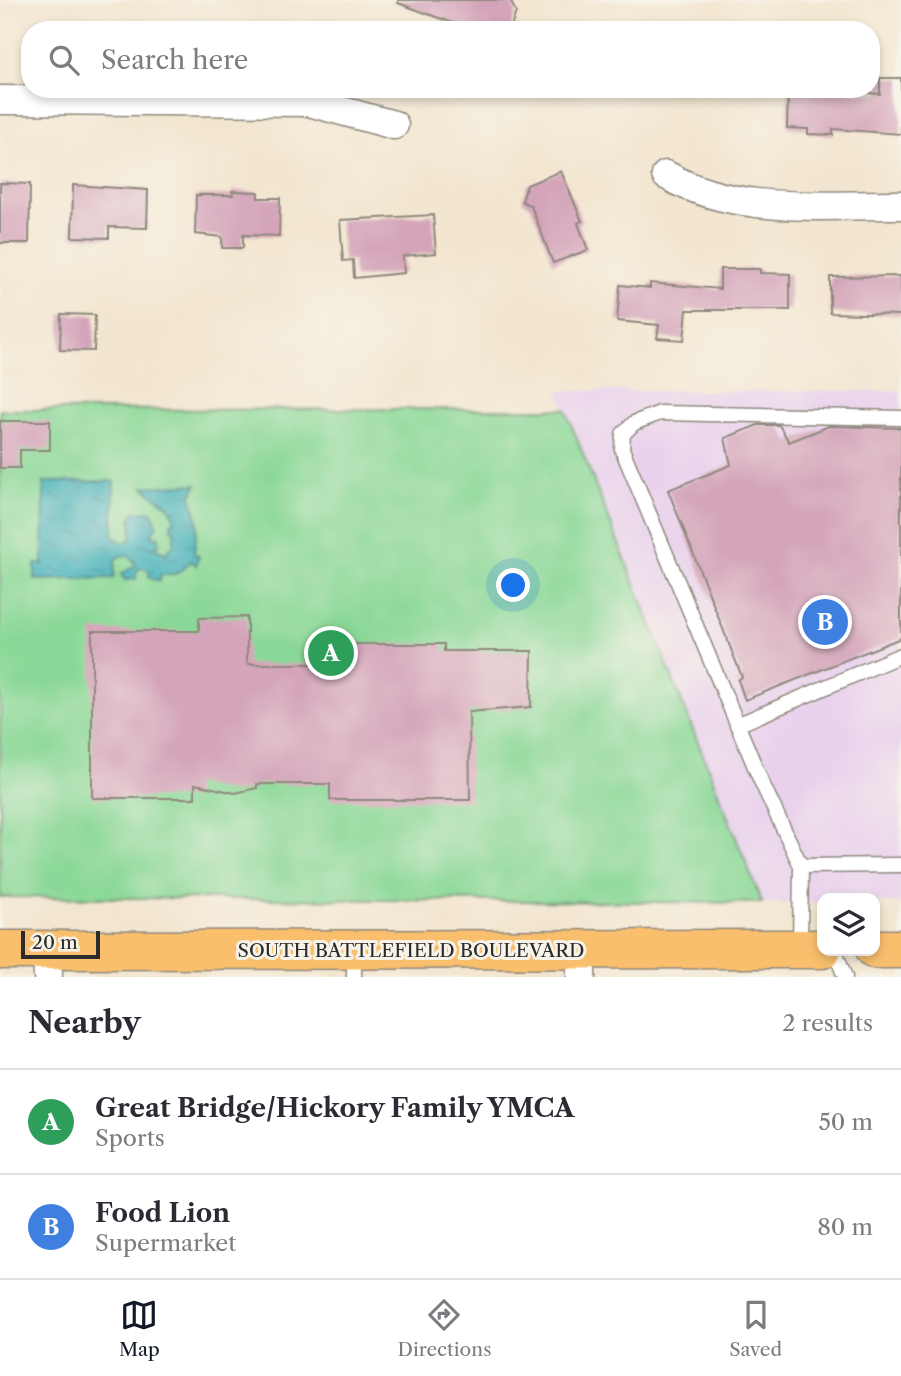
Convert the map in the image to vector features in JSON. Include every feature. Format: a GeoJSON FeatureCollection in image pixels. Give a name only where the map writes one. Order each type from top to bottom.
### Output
{"type":"FeatureCollection","features":[{"type":"Feature","properties":{"kind":"main road"},"geometry":{"type":"LineString","coordinates":[[880,949],[901,949]]}},
{"type":"Feature","properties":{"kind":"main road","name":"SOUTH BATTLEFIELD BOULEVARD"},"geometry":{"type":"LineString","coordinates":[[0,950],[47,964],[581,963],[817,950]]}},
{"type":"Feature","properties":{"kind":"street"},"geometry":{"type":"LineString","coordinates":[[0,100],[309,102],[394,125]]}},
{"type":"Feature","properties":{"kind":"street"},"geometry":{"type":"LineString","coordinates":[[666,175],[703,194],[737,202],[901,205]]}},
{"type":"Feature","properties":{"kind":"lane"},"geometry":{"type":"LineString","coordinates":[[817,941],[801,866],[737,725],[622,449],[623,435],[634,423],[660,414],[901,418]]}},
{"type":"Feature","properties":{"kind":"lane"},"geometry":{"type":"LineString","coordinates":[[737,725],[901,654]]}},
{"type":"Feature","properties":{"kind":"lane"},"geometry":{"type":"LineString","coordinates":[[801,866],[901,866]]}},
{"type":"Feature","properties":{"kind":"lane"},"geometry":{"type":"LineString","coordinates":[[825,956],[845,977]]}},
{"type":"Feature","properties":{"kind":"shaded area"},"geometry":{"type":"Polygon","coordinates":[[[558,391],[901,391],[901,903],[880,903],[880,893],[817,893],[817,903],[762,903],[558,391]]]}},
{"type":"Feature","properties":{"kind":"green space"},"geometry":{"type":"Polygon","coordinates":[[[565,409],[762,903],[0,897],[0,410],[565,409]]]}},
{"type":"Feature","properties":{"kind":"water"},"geometry":{"type":"Polygon","coordinates":[[[114,481],[113,536],[122,543],[129,541],[132,536],[131,518],[135,512],[151,511],[157,524],[151,536],[159,537],[159,545],[151,547],[166,553],[174,544],[174,530],[171,529],[171,523],[175,522],[173,515],[167,505],[144,487],[197,484],[191,495],[198,522],[194,554],[199,556],[196,565],[191,561],[177,573],[160,575],[160,581],[149,578],[149,570],[140,568],[136,572],[136,579],[125,580],[121,574],[136,565],[130,556],[120,556],[115,560],[114,578],[35,580],[35,564],[43,564],[44,482],[114,481]]]}},
{"type":"Feature","properties":{"kind":"building"},"geometry":{"type":"Polygon","coordinates":[[[398,0],[510,0],[516,12],[513,21],[448,21],[398,3],[398,0]]]}},
{"type":"Feature","properties":{"kind":"building"},"geometry":{"type":"Polygon","coordinates":[[[880,78],[901,78],[901,134],[833,129],[833,135],[808,134],[808,129],[787,128],[788,98],[880,98],[880,78]]]}},
{"type":"Feature","properties":{"kind":"building"},"geometry":{"type":"Polygon","coordinates":[[[561,171],[582,221],[578,223],[588,250],[553,263],[531,206],[522,201],[527,185],[561,171]]]}},
{"type":"Feature","properties":{"kind":"building"},"geometry":{"type":"Polygon","coordinates":[[[0,183],[30,184],[29,243],[0,243],[0,183]]]}},
{"type":"Feature","properties":{"kind":"building"},"geometry":{"type":"Polygon","coordinates":[[[73,185],[148,190],[147,228],[109,227],[109,238],[72,237],[73,185]]]}},
{"type":"Feature","properties":{"kind":"building"},"geometry":{"type":"Polygon","coordinates":[[[232,191],[258,192],[258,198],[280,198],[279,236],[243,235],[243,248],[222,248],[222,237],[195,234],[196,195],[233,195],[232,191]]]}},
{"type":"Feature","properties":{"kind":"building"},"geometry":{"type":"Polygon","coordinates":[[[433,215],[436,253],[403,256],[404,273],[354,278],[353,260],[343,261],[340,220],[433,215]]]}},
{"type":"Feature","properties":{"kind":"building"},"geometry":{"type":"Polygon","coordinates":[[[720,269],[760,269],[760,273],[790,274],[790,310],[687,310],[684,340],[657,338],[659,325],[617,321],[620,285],[650,288],[650,283],[720,289],[720,269]]]}},
{"type":"Feature","properties":{"kind":"building"},"geometry":{"type":"Polygon","coordinates":[[[901,276],[901,315],[830,313],[830,277],[901,276]]]}},
{"type":"Feature","properties":{"kind":"building"},"geometry":{"type":"Polygon","coordinates":[[[61,314],[95,315],[94,351],[60,350],[61,314]]]}},
{"type":"Feature","properties":{"kind":"building"},"geometry":{"type":"Polygon","coordinates":[[[0,421],[50,421],[50,450],[20,450],[20,468],[0,468],[0,421]]]}},
{"type":"Feature","properties":{"kind":"building"},"geometry":{"type":"Polygon","coordinates":[[[758,425],[779,425],[789,442],[829,426],[901,428],[901,638],[745,700],[738,680],[742,677],[668,490],[731,465],[725,438],[758,425]]]}},
{"type":"Feature","properties":{"kind":"building"},"geometry":{"type":"Polygon","coordinates":[[[247,617],[247,664],[333,664],[333,644],[444,644],[444,651],[532,651],[531,707],[469,712],[470,800],[330,800],[330,784],[257,784],[257,788],[235,793],[195,784],[195,798],[92,798],[92,631],[199,631],[199,618],[247,617]]]}},
{"type":"Feature","properties":{"kind":"place","name":"Food Lion"},"geometry":{"type":"Point","coordinates":[825,622]}},
{"type":"Feature","properties":{"kind":"place","name":"Great Bridge/Hickory Family YMCA"},"geometry":{"type":"Point","coordinates":[331,653]}}]}
